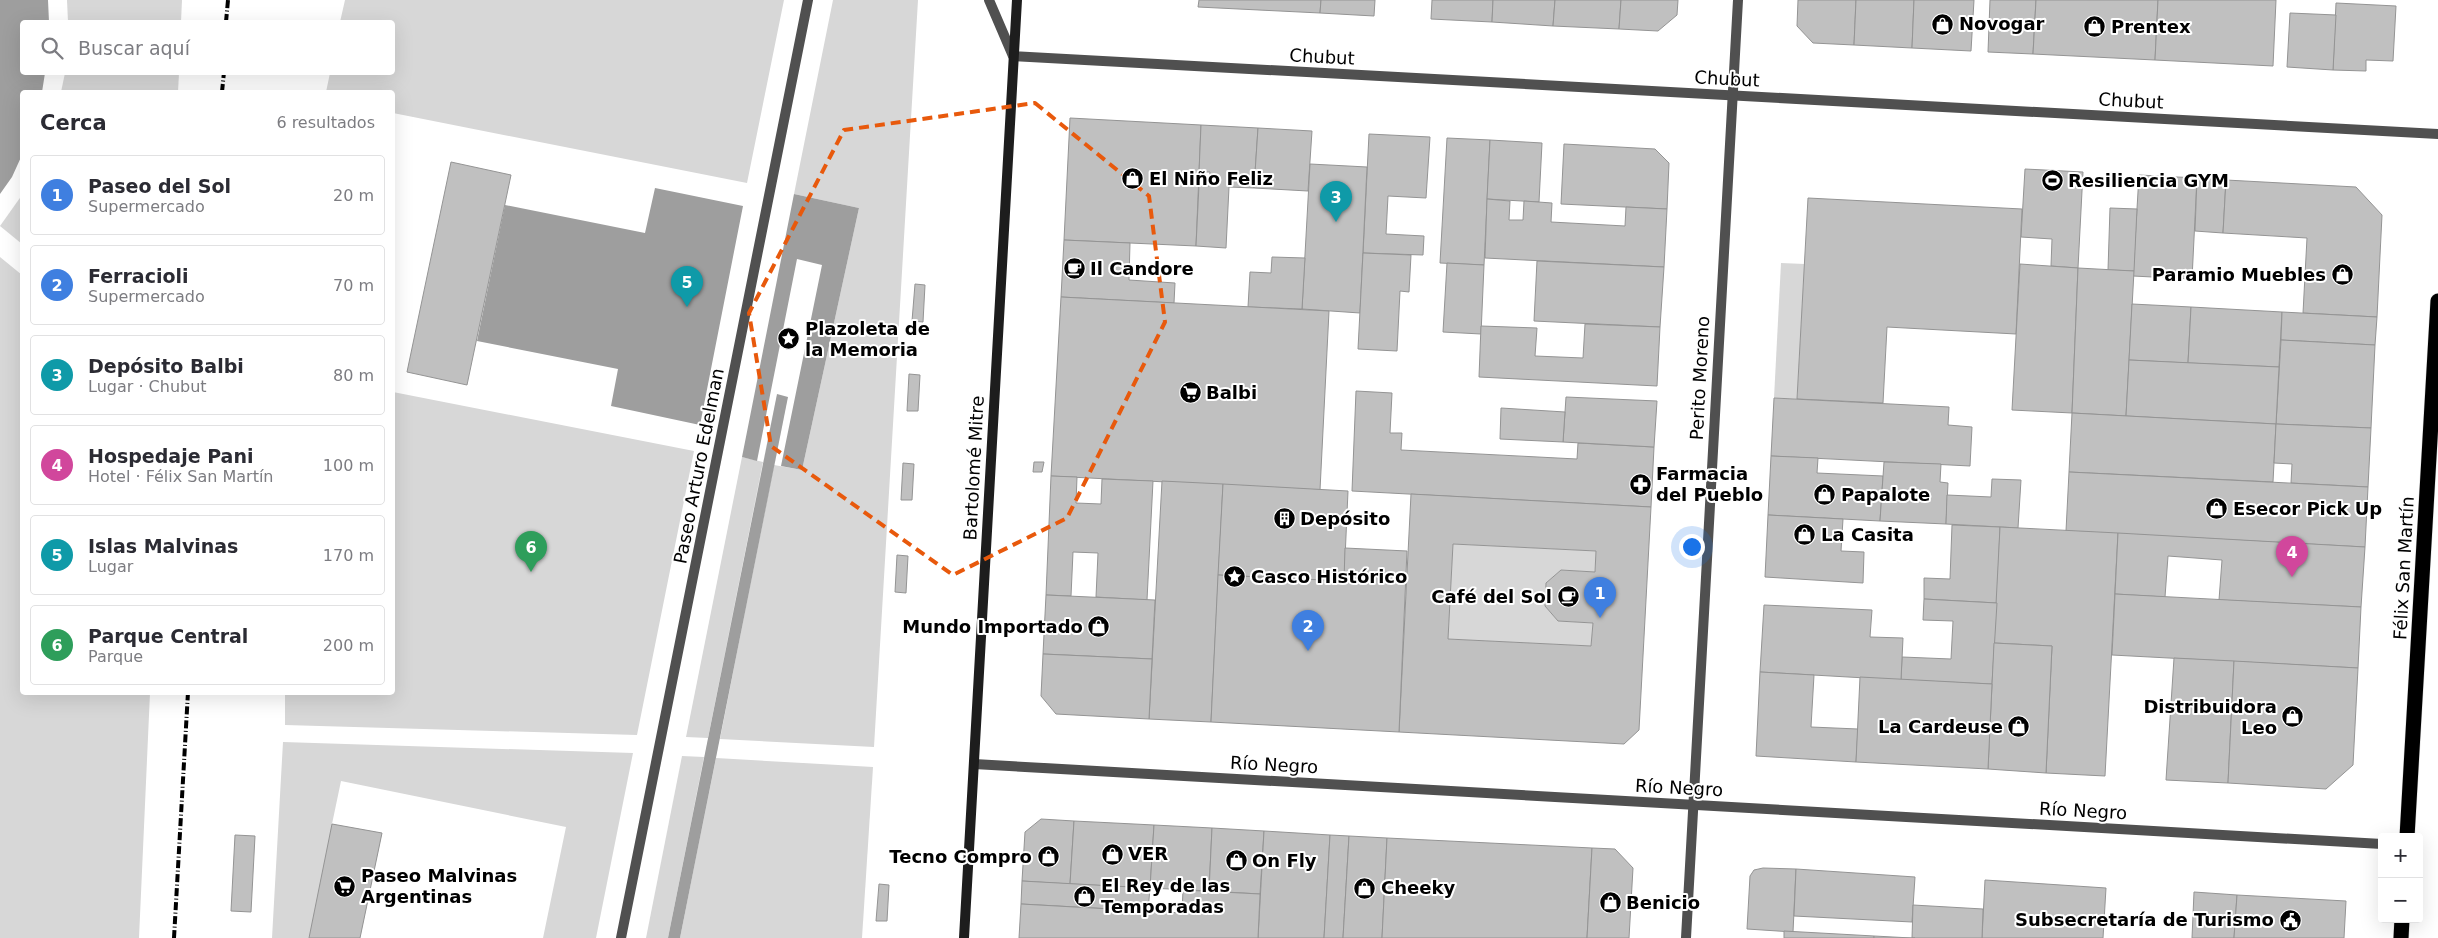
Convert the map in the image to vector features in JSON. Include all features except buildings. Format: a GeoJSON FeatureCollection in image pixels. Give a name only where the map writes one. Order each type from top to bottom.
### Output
{"type":"FeatureCollection","features":[{"type":"Feature","properties":{"kind":"highway","name":"Félix San Martín"},"geometry":{"type":"LineString","coordinates":[[2407,833],[2438,301]]}},
{"type":"Feature","properties":{"kind":"highway"},"geometry":{"type":"LineString","coordinates":[[2401,938],[2402,923]]}},
{"type":"Feature","properties":{"kind":"main road","name":"Bartolomé Mitre"},"geometry":{"type":"LineString","coordinates":[[964,938],[1017,0]]}},
{"type":"Feature","properties":{"kind":"street","name":"Paseo Arturo Edelman"},"geometry":{"type":"LineString","coordinates":[[621,938],[808,0]]}},
{"type":"Feature","properties":{"kind":"street"},"geometry":{"type":"LineString","coordinates":[[989,0],[1013,56]]}},
{"type":"Feature","properties":{"kind":"street","name":"Perito Moreno"},"geometry":{"type":"LineString","coordinates":[[1686,938],[1738,0]]}},
{"type":"Feature","properties":{"kind":"street","name":"Chubut"},"geometry":{"type":"LineString","coordinates":[[1013,56],[2438,134]]}},
{"type":"Feature","properties":{"kind":"street","name":"Río Negro"},"geometry":{"type":"LineString","coordinates":[[974,764],[2378,844]]}},
{"type":"Feature","properties":{"kind":"highlighted area"},"geometry":{"type":"Polygon","coordinates":[[[1035,103],[1149,196],[1165,322],[1067,518],[953,575],[771,446],[749,313],[844,130],[1035,103]]]}},
{"type":"Feature","properties":{"kind":"shaded area"},"geometry":{"type":"Polygon","coordinates":[[[0,0],[48,0],[49,20],[20,20],[20,75],[45,75],[42,90],[20,90],[20,159],[12,177],[0,194],[0,0]]]}},
{"type":"Feature","properties":{"kind":"shaded area"},"geometry":{"type":"Polygon","coordinates":[[[67,0],[182,0],[181,20],[68,20],[67,0]]]}},
{"type":"Feature","properties":{"kind":"shaded area"},"geometry":{"type":"Polygon","coordinates":[[[345,0],[784,0],[747,183],[395,113],[395,90],[326,90],[330,75],[395,75],[395,20],[340,20],[345,0]]]}},
{"type":"Feature","properties":{"kind":"shaded area"},"geometry":{"type":"Polygon","coordinates":[[[833,0],[918,0],[874,747],[720,739],[774,465],[802,470],[859,208],[794,194],[833,0]]]}},
{"type":"Feature","properties":{"kind":"shaded area"},"geometry":{"type":"Polygon","coordinates":[[[65,75],[179,75],[178,90],[61,90],[65,75]]]}},
{"type":"Feature","properties":{"kind":"shaded area"},"geometry":{"type":"Polygon","coordinates":[[[655,188],[743,206],[700,425],[611,406],[618,369],[477,341],[505,205],[645,233],[655,188]]]}},
{"type":"Feature","properties":{"kind":"shaded area"},"geometry":{"type":"Polygon","coordinates":[[[794,194],[859,208],[802,470],[781,466],[822,265],[797,259],[757,461],[742,457],[794,194]]]}},
{"type":"Feature","properties":{"kind":"shaded area"},"geometry":{"type":"Polygon","coordinates":[[[20,198],[20,242],[0,226],[20,198]]]}},
{"type":"Feature","properties":{"kind":"shaded area"},"geometry":{"type":"Polygon","coordinates":[[[0,257],[20,273],[20,695],[150,695],[139,938],[0,938],[0,257]]]}},
{"type":"Feature","properties":{"kind":"shaded area"},"geometry":{"type":"Polygon","coordinates":[[[1781,263],[1805,264],[1797,399],[1774,398],[1781,263]]]}},
{"type":"Feature","properties":{"kind":"shaded area"},"geometry":{"type":"Polygon","coordinates":[[[395,392],[694,451],[637,735],[285,725],[285,695],[395,695],[395,392]]]}},
{"type":"Feature","properties":{"kind":"shaded area"},"geometry":{"type":"Polygon","coordinates":[[[777,394],[788,397],[680,938],[668,938],[777,394]]]}},
{"type":"Feature","properties":{"kind":"shaded area"},"geometry":{"type":"Polygon","coordinates":[[[742,457],[763,462],[708,738],[686,737],[742,457]]]}},
{"type":"Feature","properties":{"kind":"shaded area"},"geometry":{"type":"Polygon","coordinates":[[[1453,544],[1596,551],[1595,572],[1561,570],[1546,583],[1545,606],[1558,621],[1593,623],[1591,646],[1448,639],[1453,544]]]}},
{"type":"Feature","properties":{"kind":"shaded area"},"geometry":{"type":"Polygon","coordinates":[[[283,742],[633,753],[596,938],[543,938],[566,827],[341,781],[332,824],[382,833],[360,938],[272,938],[283,742]]]}},
{"type":"Feature","properties":{"kind":"shaded area"},"geometry":{"type":"Polygon","coordinates":[[[682,756],[704,757],[668,938],[646,938],[682,756]]]}},
{"type":"Feature","properties":{"kind":"shaded area"},"geometry":{"type":"Polygon","coordinates":[[[716,758],[873,767],[862,938],[680,938],[716,758]]]}},
{"type":"Feature","properties":{"kind":"railway"},"geometry":{"type":"LineString","coordinates":[[226,20],[228,0]]}},
{"type":"Feature","properties":{"kind":"railway"},"geometry":{"type":"LineString","coordinates":[[222,90],[224,75]]}},
{"type":"Feature","properties":{"kind":"railway"},"geometry":{"type":"LineString","coordinates":[[174,938],[188,695]]}},
{"type":"Feature","properties":{"kind":"place","name":"Novogar"},"geometry":{"type":"Point","coordinates":[1943,24]}},
{"type":"Feature","properties":{"kind":"place","name":"Prentex"},"geometry":{"type":"Point","coordinates":[2095,27]}},
{"type":"Feature","properties":{"kind":"place","name":"El Niño Feliz"},"geometry":{"type":"Point","coordinates":[1133,179]}},
{"type":"Feature","properties":{"kind":"place","name":"Resiliencia GYM"},"geometry":{"type":"Point","coordinates":[2052,181]}},
{"type":"Feature","properties":{"kind":"place","name":"Depósito Balbi"},"geometry":{"type":"Point","coordinates":[1336,222]}},
{"type":"Feature","properties":{"kind":"place","name":"Il Candore"},"geometry":{"type":"Point","coordinates":[1074,269]}},
{"type":"Feature","properties":{"kind":"place","name":"Paramio Muebles"},"geometry":{"type":"Point","coordinates":[2342,275]}},
{"type":"Feature","properties":{"kind":"place","name":"Islas Malvinas"},"geometry":{"type":"Point","coordinates":[687,307]}},
{"type":"Feature","properties":{"kind":"place","name":"Plazoleta de la Memoria"},"geometry":{"type":"Point","coordinates":[789,339]}},
{"type":"Feature","properties":{"kind":"place","name":"Balbi"},"geometry":{"type":"Point","coordinates":[1190,393]}},
{"type":"Feature","properties":{"kind":"place","name":"Farmacia del Pueblo"},"geometry":{"type":"Point","coordinates":[1640,484]}},
{"type":"Feature","properties":{"kind":"place","name":"Papalote"},"geometry":{"type":"Point","coordinates":[1825,495]}},
{"type":"Feature","properties":{"kind":"place","name":"Esecor Pick Up"},"geometry":{"type":"Point","coordinates":[2217,509]}},
{"type":"Feature","properties":{"kind":"place","name":"Depósito"},"geometry":{"type":"Point","coordinates":[1284,519]}},
{"type":"Feature","properties":{"kind":"place","name":"La Casita"},"geometry":{"type":"Point","coordinates":[1805,535]}},
{"type":"Feature","properties":{"kind":"place","name":"Parque Central"},"geometry":{"type":"Point","coordinates":[531,572]}},
{"type":"Feature","properties":{"kind":"place","name":"Casco Histórico"},"geometry":{"type":"Point","coordinates":[1235,577]}},
{"type":"Feature","properties":{"kind":"place","name":"Hospedaje Pani"},"geometry":{"type":"Point","coordinates":[2292,577]}},
{"type":"Feature","properties":{"kind":"place","name":"Café del Sol"},"geometry":{"type":"Point","coordinates":[1568,597]}},
{"type":"Feature","properties":{"kind":"place","name":"Paseo del Sol"},"geometry":{"type":"Point","coordinates":[1600,618]}},
{"type":"Feature","properties":{"kind":"place","name":"Mundo Importado"},"geometry":{"type":"Point","coordinates":[1099,627]}},
{"type":"Feature","properties":{"kind":"place","name":"Ferracioli"},"geometry":{"type":"Point","coordinates":[1308,651]}},
{"type":"Feature","properties":{"kind":"place","name":"Distribuidora Leo"},"geometry":{"type":"Point","coordinates":[2293,717]}},
{"type":"Feature","properties":{"kind":"place","name":"La Cardeuse"},"geometry":{"type":"Point","coordinates":[2019,727]}},
{"type":"Feature","properties":{"kind":"place","name":"VER"},"geometry":{"type":"Point","coordinates":[1112,854]}},
{"type":"Feature","properties":{"kind":"place","name":"Tecno Compro"},"geometry":{"type":"Point","coordinates":[1048,857]}},
{"type":"Feature","properties":{"kind":"place","name":"On Fly"},"geometry":{"type":"Point","coordinates":[1236,861]}},
{"type":"Feature","properties":{"kind":"place","name":"Paseo Malvinas Argentinas"},"geometry":{"type":"Point","coordinates":[345,886]}},
{"type":"Feature","properties":{"kind":"place","name":"Cheeky"},"geometry":{"type":"Point","coordinates":[1365,888]}},
{"type":"Feature","properties":{"kind":"place","name":"El Rey de las Temporadas"},"geometry":{"type":"Point","coordinates":[1085,896]}},
{"type":"Feature","properties":{"kind":"place","name":"Benicio"},"geometry":{"type":"Point","coordinates":[1610,903]}},
{"type":"Feature","properties":{"kind":"place","name":"Subsecretaría de Turismo"},"geometry":{"type":"Point","coordinates":[2290,920]}}]}
